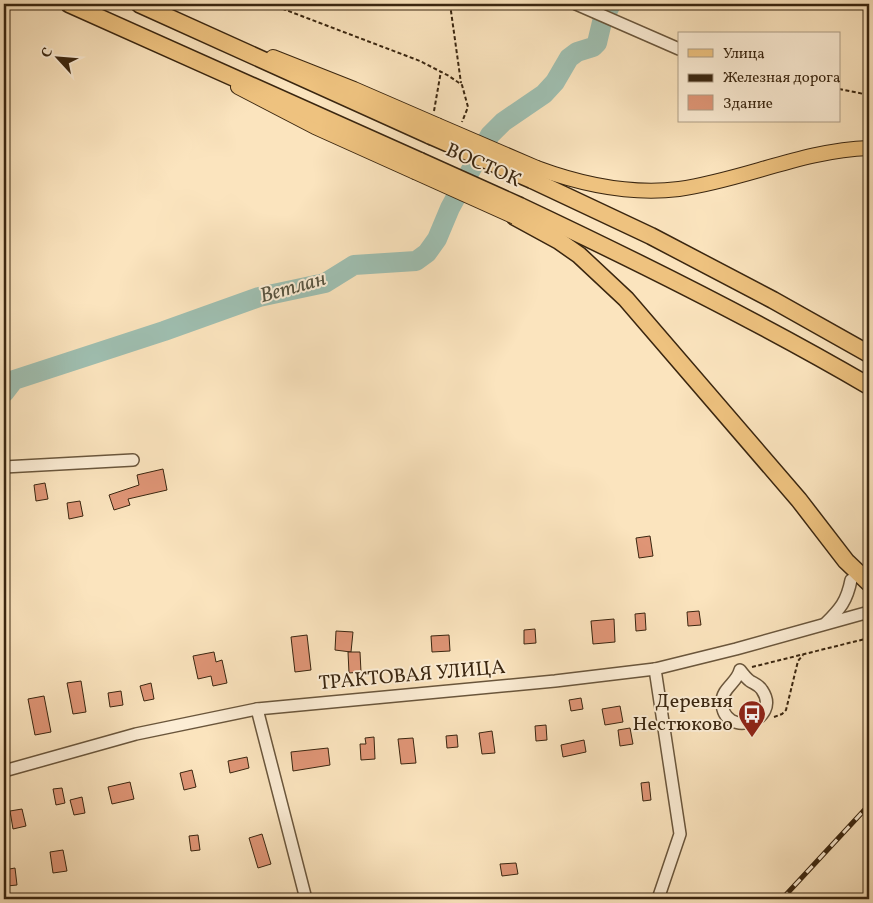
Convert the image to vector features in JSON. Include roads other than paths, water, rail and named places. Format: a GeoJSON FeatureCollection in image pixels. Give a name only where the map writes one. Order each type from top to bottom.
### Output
{"type":"FeatureCollection","features":[{"type":"Feature","properties":{"kind":"highway","name":"ВОСТОК"},"geometry":{"type":"LineString","coordinates":[[69,4],[141,35],[418,166],[700,293],[869,386]]}},
{"type":"Feature","properties":{"kind":"highway","name":"ВОСТОК"},"geometry":{"type":"LineString","coordinates":[[146,7],[434,126],[534,174],[773,300],[869,354]]}},
{"type":"Feature","properties":{"kind":"highway"},"geometry":{"type":"LineString","coordinates":[[518,211],[579,256],[626,299],[799,500],[846,561],[869,583]]}},
{"type":"Feature","properties":{"kind":"main road"},"geometry":{"type":"LineString","coordinates":[[534,174],[566,178],[616,189],[658,190],[697,185],[824,153],[869,148]]}},
{"type":"Feature","properties":{"kind":"street"},"geometry":{"type":"LineString","coordinates":[[576,4],[678,49]]}},
{"type":"Feature","properties":{"kind":"street"},"geometry":{"type":"LineString","coordinates":[[4,467],[132,460]]}},
{"type":"Feature","properties":{"kind":"street"},"geometry":{"type":"LineString","coordinates":[[825,624],[842,607],[848,594],[851,580]]}},
{"type":"Feature","properties":{"kind":"street","name":"ТРАКТОВАЯ УЛИЦА"},"geometry":{"type":"LineString","coordinates":[[4,771],[136,734],[257,709],[555,681],[655,669],[736,649],[869,612]]}},
{"type":"Feature","properties":{"kind":"street"},"geometry":{"type":"LineString","coordinates":[[736,649],[740,670],[739,676],[725,691],[723,697],[724,711],[728,716],[740,723],[746,724],[754,722],[764,711],[766,704],[762,689],[740,670]]}},
{"type":"Feature","properties":{"kind":"street"},"geometry":{"type":"LineString","coordinates":[[655,669],[680,834],[658,899]]}},
{"type":"Feature","properties":{"kind":"street"},"geometry":{"type":"LineString","coordinates":[[257,709],[306,899]]}},
{"type":"Feature","properties":{"kind":"waterway","name":"Ветлан"},"geometry":{"type":"LineString","coordinates":[[4,393],[14,380],[164,331],[259,297],[325,283],[354,265],[416,261],[427,253],[437,239],[450,208],[490,135],[503,122],[544,94],[555,82],[569,58],[577,52],[593,47],[597,43],[602,22],[611,4]]}},
{"type":"Feature","properties":{"kind":"railway"},"geometry":{"type":"LineString","coordinates":[[782,899],[869,805]]}},
{"type":"Feature","properties":{"kind":"place","name":"Деревня Нестюково"},"geometry":{"type":"Point","coordinates":[752,738]}}]}
